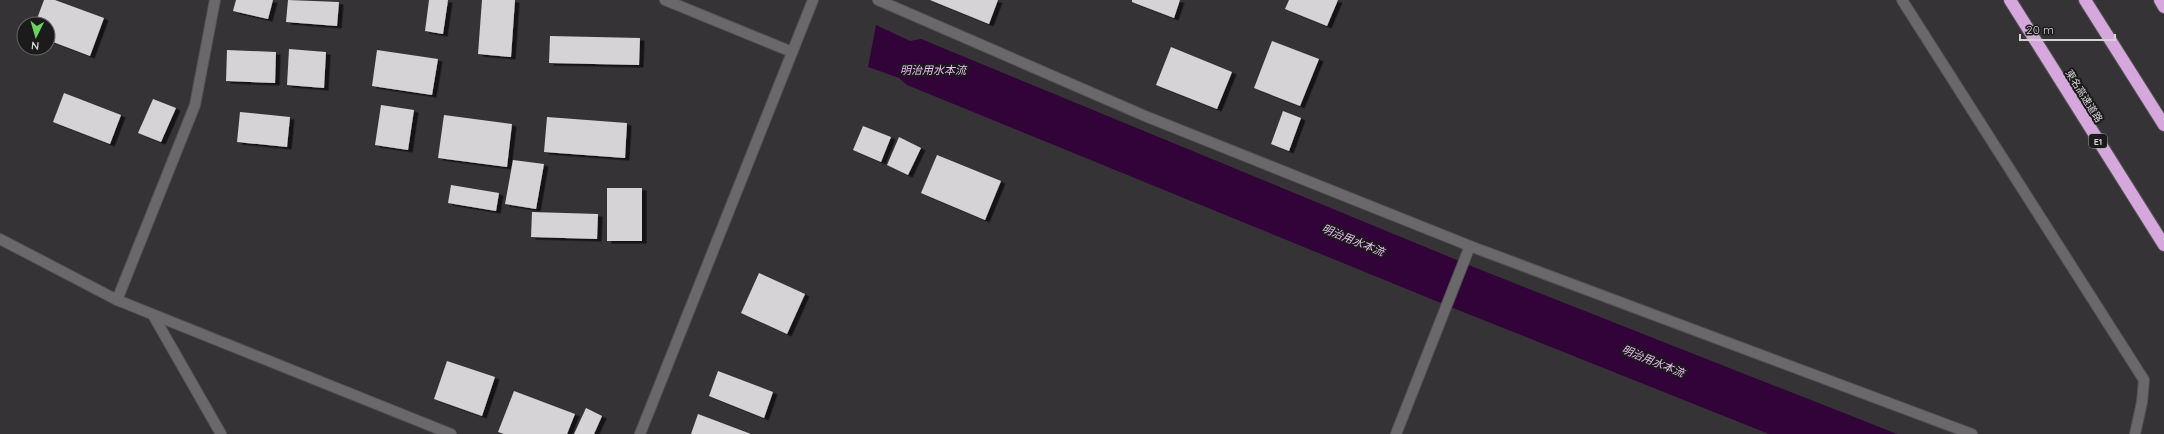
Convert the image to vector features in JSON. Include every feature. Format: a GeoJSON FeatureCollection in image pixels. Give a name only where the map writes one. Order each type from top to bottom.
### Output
{"type":"FeatureCollection","features":[{"type":"Feature","properties":{"kind":"highway"},"geometry":{"type":"LineString","coordinates":[[2006,0],[2033,36]]}},
{"type":"Feature","properties":{"kind":"highway","name":"東名高速道路"},"geometry":{"type":"LineString","coordinates":[[2010,0],[2164,245]]}},
{"type":"Feature","properties":{"kind":"highway"},"geometry":{"type":"LineString","coordinates":[[2085,0],[2164,125]]}},
{"type":"Feature","properties":{"kind":"highway"},"geometry":{"type":"LineString","coordinates":[[2160,0],[2164,7]]}},
{"type":"Feature","properties":{"kind":"street"},"geometry":{"type":"LineString","coordinates":[[117,300],[195,105],[215,0]]}},
{"type":"Feature","properties":{"kind":"street"},"geometry":{"type":"LineString","coordinates":[[665,0],[792,52]]}},
{"type":"Feature","properties":{"kind":"street"},"geometry":{"type":"LineString","coordinates":[[640,434],[796,41],[814,0]]}},
{"type":"Feature","properties":{"kind":"street"},"geometry":{"type":"LineString","coordinates":[[878,0],[1145,116],[1470,246],[1972,434]]}},
{"type":"Feature","properties":{"kind":"street"},"geometry":{"type":"LineString","coordinates":[[1902,0],[2144,380],[2142,402],[2135,434]]}},
{"type":"Feature","properties":{"kind":"street"},"geometry":{"type":"LineString","coordinates":[[0,239],[117,300],[451,434]]}},
{"type":"Feature","properties":{"kind":"street"},"geometry":{"type":"LineString","coordinates":[[1396,434],[1470,246]]}},
{"type":"Feature","properties":{"kind":"street"},"geometry":{"type":"LineString","coordinates":[[153,315],[221,434]]}},
{"type":"Feature","properties":{"kind":"water","name":"明治用水本流"},"geometry":{"type":"Polygon","coordinates":[[[876,25],[910,41],[921,39],[1481,270],[1897,434],[1769,434],[1463,312],[907,85],[899,78],[868,67],[876,25]]]}},
{"type":"Feature","properties":{"kind":"building"},"geometry":{"type":"Polygon","coordinates":[[[44,0],[55,0],[104,18],[90,56],[56,43],[56,16],[38,16],[44,0]]]}},
{"type":"Feature","properties":{"kind":"building"},"geometry":{"type":"Polygon","coordinates":[[[236,0],[273,0],[268,19],[233,11],[236,0]]]}},
{"type":"Feature","properties":{"kind":"building"},"geometry":{"type":"Polygon","coordinates":[[[288,0],[339,2],[337,26],[286,22],[288,0]]]}},
{"type":"Feature","properties":{"kind":"building"},"geometry":{"type":"Polygon","coordinates":[[[429,0],[448,0],[443,34],[425,31],[429,0]]]}},
{"type":"Feature","properties":{"kind":"building"},"geometry":{"type":"Polygon","coordinates":[[[482,0],[515,0],[511,57],[478,54],[482,0]]]}},
{"type":"Feature","properties":{"kind":"building"},"geometry":{"type":"Polygon","coordinates":[[[930,0],[998,0],[989,24],[930,0]]]}},
{"type":"Feature","properties":{"kind":"building"},"geometry":{"type":"Polygon","coordinates":[[[1132,0],[1180,0],[1174,18],[1132,2],[1132,0]]]}},
{"type":"Feature","properties":{"kind":"building"},"geometry":{"type":"Polygon","coordinates":[[[1289,0],[1338,0],[1327,26],[1285,9],[1289,0]]]}},
{"type":"Feature","properties":{"kind":"building"},"geometry":{"type":"Polygon","coordinates":[[[550,36],[640,38],[639,65],[549,63],[550,36]]]}},
{"type":"Feature","properties":{"kind":"building"},"geometry":{"type":"Polygon","coordinates":[[[1272,41],[1319,59],[1300,106],[1254,88],[1272,41]]]}},
{"type":"Feature","properties":{"kind":"building"},"geometry":{"type":"Polygon","coordinates":[[[1171,47],[1232,72],[1217,109],[1156,85],[1171,47]]]}},
{"type":"Feature","properties":{"kind":"building"},"geometry":{"type":"Polygon","coordinates":[[[289,49],[326,52],[324,88],[287,85],[289,49]]]}},
{"type":"Feature","properties":{"kind":"building"},"geometry":{"type":"Polygon","coordinates":[[[227,50],[276,52],[275,83],[226,81],[227,50]]]}},
{"type":"Feature","properties":{"kind":"building"},"geometry":{"type":"Polygon","coordinates":[[[377,50],[438,59],[432,95],[372,86],[377,50]]]}},
{"type":"Feature","properties":{"kind":"building"},"geometry":{"type":"Polygon","coordinates":[[[64,93],[121,115],[110,144],[53,122],[64,93]]]}},
{"type":"Feature","properties":{"kind":"building"},"geometry":{"type":"Polygon","coordinates":[[[153,99],[176,108],[161,142],[138,133],[153,99]]]}},
{"type":"Feature","properties":{"kind":"building"},"geometry":{"type":"Polygon","coordinates":[[[381,105],[414,110],[408,150],[375,145],[381,105]]]}},
{"type":"Feature","properties":{"kind":"building"},"geometry":{"type":"Polygon","coordinates":[[[1283,111],[1301,118],[1289,151],[1271,144],[1283,111]]]}},
{"type":"Feature","properties":{"kind":"building"},"geometry":{"type":"Polygon","coordinates":[[[240,112],[290,117],[287,147],[237,142],[240,112]]]}},
{"type":"Feature","properties":{"kind":"building"},"geometry":{"type":"Polygon","coordinates":[[[444,115],[512,124],[507,167],[438,158],[444,115]]]}},
{"type":"Feature","properties":{"kind":"building"},"geometry":{"type":"Polygon","coordinates":[[[547,117],[627,123],[625,158],[544,152],[547,117]]]}},
{"type":"Feature","properties":{"kind":"building"},"geometry":{"type":"Polygon","coordinates":[[[863,126],[891,137],[881,162],[853,150],[863,126]]]}},
{"type":"Feature","properties":{"kind":"building"},"geometry":{"type":"Polygon","coordinates":[[[899,137],[921,148],[908,175],[887,165],[899,137]]]}},
{"type":"Feature","properties":{"kind":"building"},"geometry":{"type":"Polygon","coordinates":[[[937,155],[1001,181],[985,220],[921,193],[937,155]]]}},
{"type":"Feature","properties":{"kind":"building"},"geometry":{"type":"Polygon","coordinates":[[[513,160],[544,164],[536,209],[505,204],[513,160]]]}},
{"type":"Feature","properties":{"kind":"building"},"geometry":{"type":"Polygon","coordinates":[[[451,185],[499,193],[496,211],[448,203],[451,185]]]}},
{"type":"Feature","properties":{"kind":"building"},"geometry":{"type":"Polygon","coordinates":[[[607,188],[642,188],[642,241],[607,241],[607,188]]]}},
{"type":"Feature","properties":{"kind":"building"},"geometry":{"type":"Polygon","coordinates":[[[532,212],[598,214],[597,239],[531,237],[532,212]]]}},
{"type":"Feature","properties":{"kind":"building"},"geometry":{"type":"Polygon","coordinates":[[[759,273],[805,294],[787,334],[741,313],[759,273]]]}},
{"type":"Feature","properties":{"kind":"building"},"geometry":{"type":"Polygon","coordinates":[[[447,361],[495,377],[482,416],[434,399],[447,361]]]}},
{"type":"Feature","properties":{"kind":"building"},"geometry":{"type":"Polygon","coordinates":[[[718,371],[773,392],[764,418],[709,396],[718,371]]]}},
{"type":"Feature","properties":{"kind":"building"},"geometry":{"type":"Polygon","coordinates":[[[514,391],[575,414],[567,434],[504,434],[498,432],[514,391]]]}},
{"type":"Feature","properties":{"kind":"building"},"geometry":{"type":"Polygon","coordinates":[[[586,408],[602,416],[594,434],[574,434],[586,408]]]}},
{"type":"Feature","properties":{"kind":"building"},"geometry":{"type":"Polygon","coordinates":[[[698,414],[751,434],[691,434],[698,414]]]}}]}
